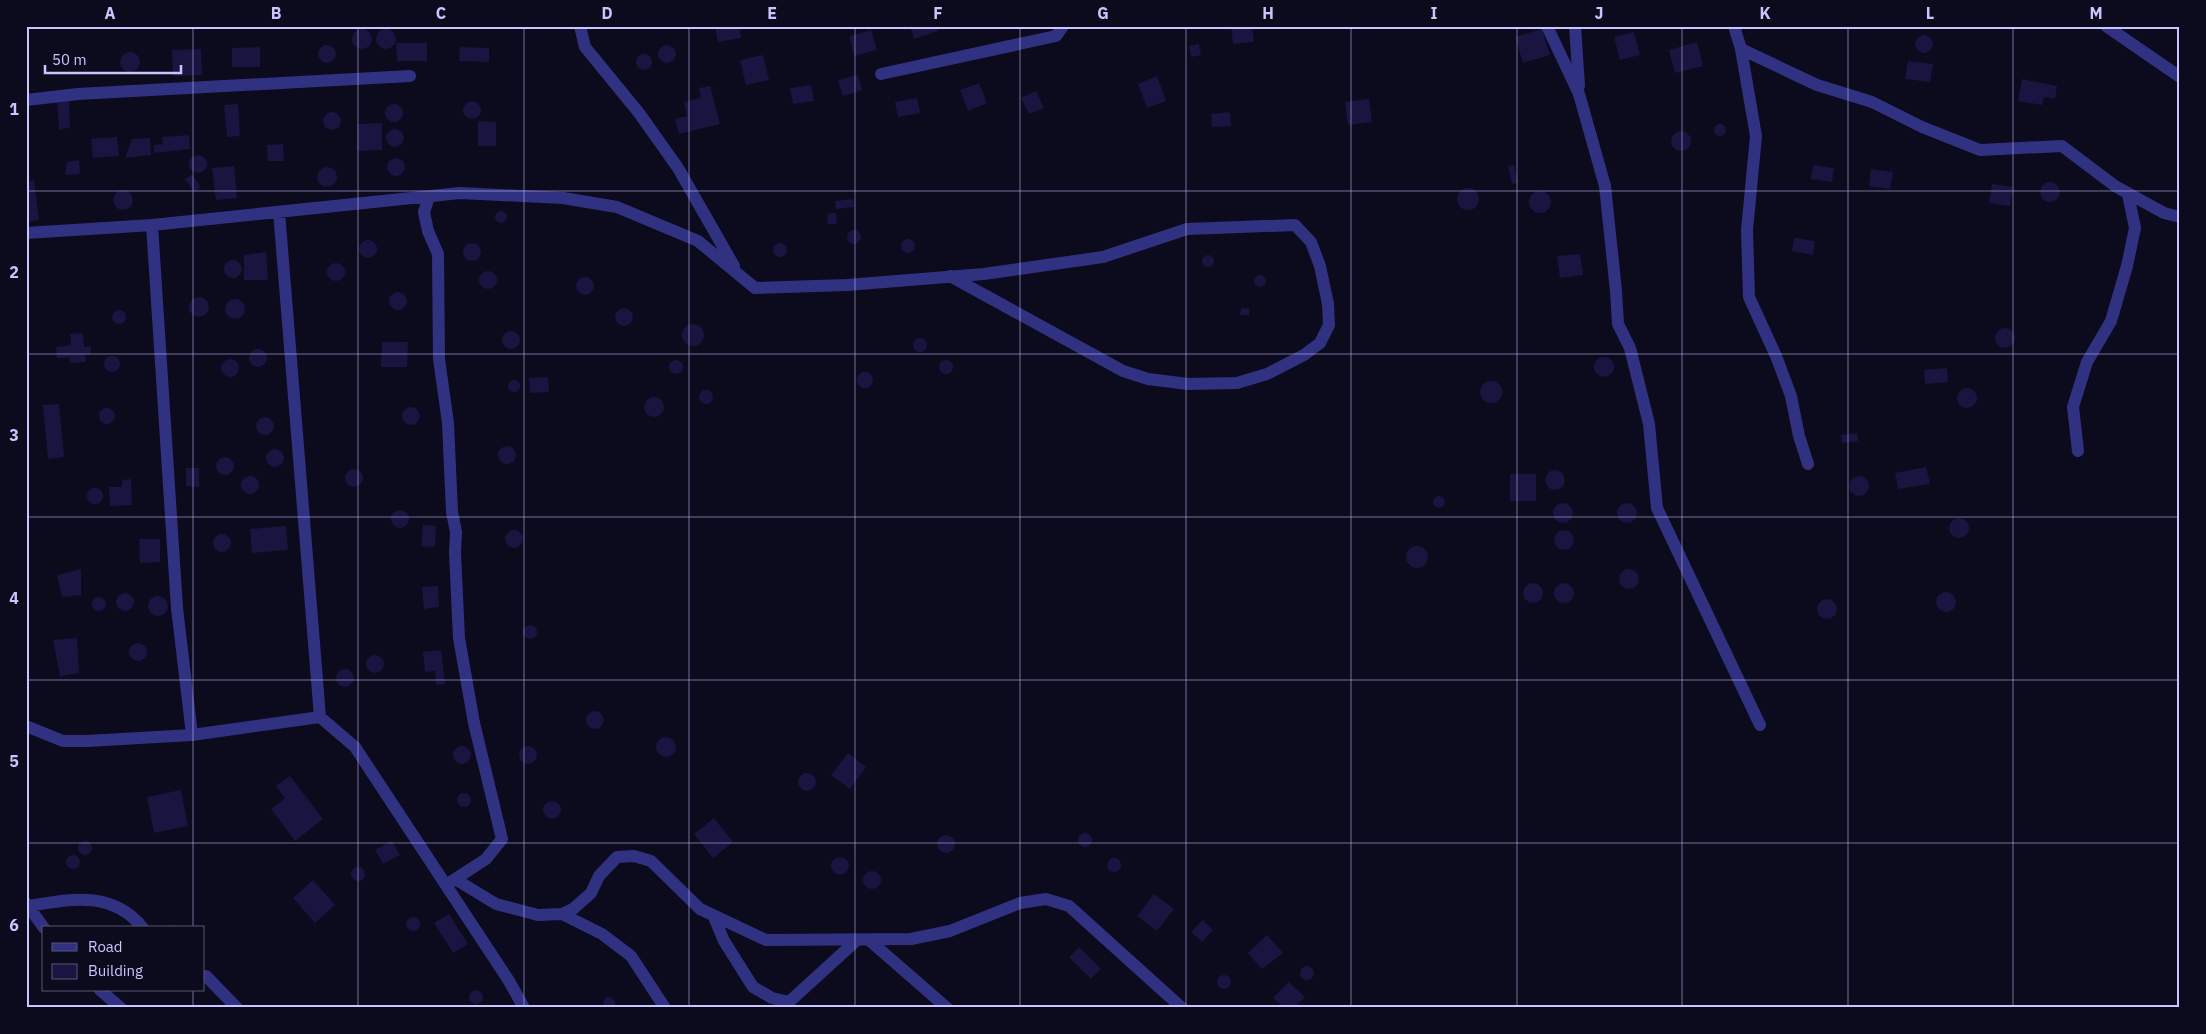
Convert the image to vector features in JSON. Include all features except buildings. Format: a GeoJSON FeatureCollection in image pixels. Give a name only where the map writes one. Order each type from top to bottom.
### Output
{"type":"FeatureCollection","features":[{"type":"Feature","properties":{"kind":"street"},"geometry":{"type":"LineString","coordinates":[[580,26],[585,47],[640,113],[678,168],[738,273]]}},
{"type":"Feature","properties":{"kind":"street"},"geometry":{"type":"LineString","coordinates":[[881,74],[1056,36],[1063,26]]}},
{"type":"Feature","properties":{"kind":"street"},"geometry":{"type":"LineString","coordinates":[[1547,26],[1579,94],[1605,186],[1618,324],[1630,348],[1650,424],[1657,508],[1760,725]]}},
{"type":"Feature","properties":{"kind":"street"},"geometry":{"type":"LineString","coordinates":[[1575,26],[1579,94]]}},
{"type":"Feature","properties":{"kind":"street"},"geometry":{"type":"LineString","coordinates":[[1734,26],[1741,49],[1756,136],[1747,230],[1749,297],[1776,356],[1791,396],[1799,436],[1808,464]]}},
{"type":"Feature","properties":{"kind":"street"},"geometry":{"type":"LineString","coordinates":[[2106,26],[2180,77]]}},
{"type":"Feature","properties":{"kind":"street"},"geometry":{"type":"LineString","coordinates":[[1741,49],[1817,85],[1872,102],[1922,126],[1980,150],[2062,146],[2128,194],[2164,213],[2180,217]]}},
{"type":"Feature","properties":{"kind":"street"},"geometry":{"type":"LineString","coordinates":[[26,100],[78,94],[410,76]]}},
{"type":"Feature","properties":{"kind":"street"},"geometry":{"type":"LineString","coordinates":[[26,232],[152,225],[460,193],[511,194],[563,198],[617,207],[698,241],[755,288],[847,285],[950,276],[1103,257],[1186,229],[1295,225],[1311,242],[1320,266],[1328,304],[1329,325],[1320,343],[1304,355],[1267,374],[1237,383],[1188,384],[1148,379],[1123,371],[950,276]]}},
{"type":"Feature","properties":{"kind":"street"},"geometry":{"type":"LineString","coordinates":[[2078,451],[2073,407],[2088,362],[2111,321],[2127,266],[2135,228],[2128,194]]}},
{"type":"Feature","properties":{"kind":"street"},"geometry":{"type":"LineString","coordinates":[[429,197],[424,212],[428,230],[438,254],[439,359],[448,423],[452,512],[456,532],[455,553],[460,638],[474,723],[502,839],[486,859],[451,882]]}},
{"type":"Feature","properties":{"kind":"street"},"geometry":{"type":"LineString","coordinates":[[279,212],[320,717],[355,747],[451,882],[524,1008]]}},
{"type":"Feature","properties":{"kind":"street"},"geometry":{"type":"LineString","coordinates":[[152,225],[177,608],[192,735]]}},
{"type":"Feature","properties":{"kind":"street"},"geometry":{"type":"LineString","coordinates":[[26,726],[64,741],[192,735],[320,717]]}},
{"type":"Feature","properties":{"kind":"street"},"geometry":{"type":"LineString","coordinates":[[451,882],[496,904],[538,915],[562,914],[573,909],[591,893],[599,876],[617,857],[634,856],[651,861],[700,910],[766,940],[911,939],[950,931],[1020,904],[1046,899],[1069,906],[1182,1008]]}},
{"type":"Feature","properties":{"kind":"street"},"geometry":{"type":"LineString","coordinates":[[43,926],[28,904],[70,899],[104,901],[136,920],[141,926]]}},
{"type":"Feature","properties":{"kind":"street"},"geometry":{"type":"LineString","coordinates":[[562,914],[602,934],[631,956],[665,1008]]}},
{"type":"Feature","properties":{"kind":"street"},"geometry":{"type":"LineString","coordinates":[[714,918],[724,941],[753,987],[772,998],[789,1002],[863,940]]}},
{"type":"Feature","properties":{"kind":"street"},"geometry":{"type":"LineString","coordinates":[[863,940],[947,1008]]}},
{"type":"Feature","properties":{"kind":"street"},"geometry":{"type":"LineString","coordinates":[[205,976],[237,1008]]}},
{"type":"Feature","properties":{"kind":"street"},"geometry":{"type":"LineString","coordinates":[[102,992],[121,1008]]}}]}
